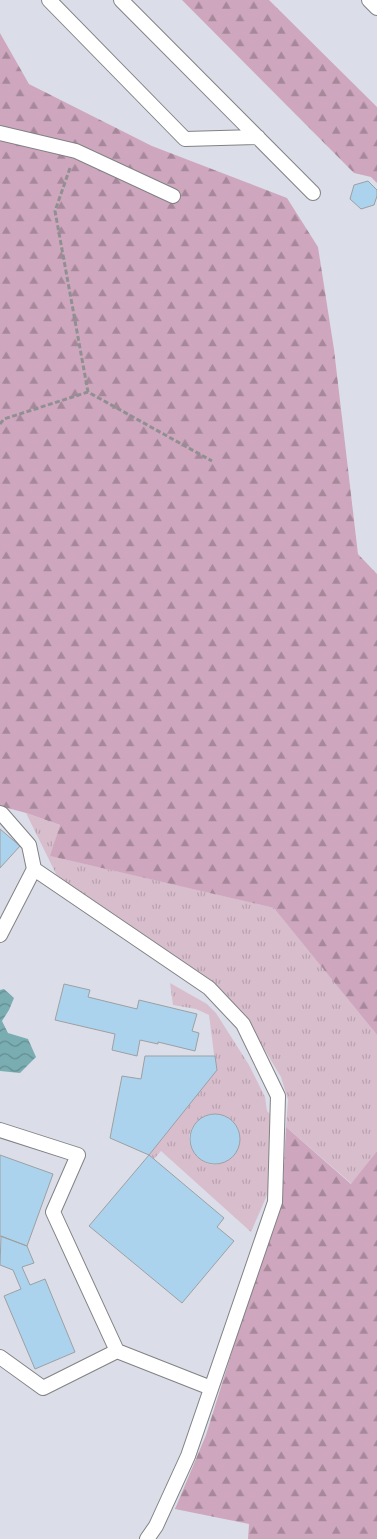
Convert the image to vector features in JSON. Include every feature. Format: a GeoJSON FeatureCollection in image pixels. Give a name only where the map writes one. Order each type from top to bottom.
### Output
{"type":"FeatureCollection","features":[{"type":"Feature","properties":{"kind":"lane"},"geometry":{"type":"LineString","coordinates":[[49,0],[185,139],[258,138]]}},
{"type":"Feature","properties":{"kind":"lane"},"geometry":{"type":"LineString","coordinates":[[121,0],[314,193]]}},
{"type":"Feature","properties":{"kind":"lane"},"geometry":{"type":"LineString","coordinates":[[369,0],[377,8]]}},
{"type":"Feature","properties":{"kind":"lane"},"geometry":{"type":"LineString","coordinates":[[0,133],[76,151],[173,196]]}},
{"type":"Feature","properties":{"kind":"lane"},"geometry":{"type":"LineString","coordinates":[[0,813],[29,846],[34,869],[0,935]]}},
{"type":"Feature","properties":{"kind":"lane"},"geometry":{"type":"LineString","coordinates":[[34,869],[209,988],[244,1024],[278,1096],[275,1202],[188,1456],[156,1526],[148,1539]]}},
{"type":"Feature","properties":{"kind":"lane"},"geometry":{"type":"LineString","coordinates":[[0,1130],[78,1155],[53,1212],[117,1351],[211,1388]]}},
{"type":"Feature","properties":{"kind":"lane"},"geometry":{"type":"LineString","coordinates":[[0,1357],[43,1388],[117,1351]]}},
{"type":"Feature","properties":{"kind":"path"},"geometry":{"type":"LineString","coordinates":[[76,151],[54,212],[88,392]]}},
{"type":"Feature","properties":{"kind":"path"},"geometry":{"type":"LineString","coordinates":[[0,424],[4,419],[88,392],[212,461]]}},
{"type":"Feature","properties":{"kind":"shaded area"},"geometry":{"type":"Polygon","coordinates":[[[0,0],[377,0],[377,574],[358,554],[334,349],[318,248],[152,146],[29,84],[0,33],[0,0]]]}},
{"type":"Feature","properties":{"kind":"shaded area"},"geometry":{"type":"Polygon","coordinates":[[[0,806],[26,813],[51,856],[275,908],[377,1035],[377,1539],[0,1539],[0,806]]]}},
{"type":"Feature","properties":{"kind":"green space"},"geometry":{"type":"Polygon","coordinates":[[[182,0],[269,0],[377,107],[377,183],[371,177],[354,173],[182,0]]]}},
{"type":"Feature","properties":{"kind":"green space"},"geometry":{"type":"Polygon","coordinates":[[[0,33],[29,84],[152,146],[287,198],[318,247],[334,349],[358,554],[377,574],[377,1035],[274,908],[50,856],[60,825],[0,806],[0,33]]]}},
{"type":"Feature","properties":{"kind":"green space"},"geometry":{"type":"Polygon","coordinates":[[[26,813],[60,825],[51,856],[275,908],[377,1035],[377,1151],[352,1184],[286,1127],[288,1100],[281,1077],[245,1017],[215,983],[59,880],[26,813]]]}},
{"type":"Feature","properties":{"kind":"green space"},"geometry":{"type":"Polygon","coordinates":[[[170,983],[207,1004],[216,1013],[249,1065],[265,1097],[267,1111],[272,1116],[271,1186],[251,1232],[161,1151],[154,1159],[149,1155],[216,1070],[209,1015],[196,1009],[173,1005],[170,983]],[[210,1114],[199,1120],[192,1129],[189,1140],[191,1146],[205,1163],[217,1164],[228,1159],[236,1150],[240,1139],[238,1128],[228,1119],[210,1114]]]}},
{"type":"Feature","properties":{"kind":"green space"},"geometry":{"type":"Polygon","coordinates":[[[286,1127],[351,1184],[377,1151],[377,1539],[248,1539],[249,1524],[175,1509],[206,1435],[250,1294],[282,1203],[286,1127]]]}},
{"type":"Feature","properties":{"kind":"water"},"geometry":{"type":"Polygon","coordinates":[[[4,989],[14,998],[2,1021],[8,1033],[28,1039],[36,1057],[20,1073],[0,1071],[0,990],[4,989]]]}},
{"type":"Feature","properties":{"kind":"building"},"geometry":{"type":"Polygon","coordinates":[[[368,181],[377,190],[377,196],[374,205],[361,209],[350,199],[354,185],[368,181]]]}},
{"type":"Feature","properties":{"kind":"building"},"geometry":{"type":"Polygon","coordinates":[[[0,829],[20,846],[0,868],[0,829]]]}},
{"type":"Feature","properties":{"kind":"building"},"geometry":{"type":"Polygon","coordinates":[[[64,984],[90,990],[88,997],[137,1009],[139,1000],[197,1014],[192,1031],[199,1033],[195,1051],[158,1042],[158,1044],[140,1040],[137,1056],[112,1050],[115,1034],[55,1020],[64,984]]]}},
{"type":"Feature","properties":{"kind":"building"},"geometry":{"type":"Polygon","coordinates":[[[145,1056],[215,1056],[217,1070],[149,1155],[110,1138],[122,1076],[141,1079],[145,1056]]]}},
{"type":"Feature","properties":{"kind":"building"},"geometry":{"type":"Polygon","coordinates":[[[210,1114],[220,1114],[233,1121],[240,1134],[240,1144],[233,1157],[220,1164],[210,1164],[201,1160],[194,1153],[190,1144],[190,1134],[194,1125],[201,1118],[210,1114]]]}},
{"type":"Feature","properties":{"kind":"building"},"geometry":{"type":"Polygon","coordinates":[[[0,1155],[53,1174],[27,1246],[0,1236],[0,1155]]]}},
{"type":"Feature","properties":{"kind":"building"},"geometry":{"type":"Polygon","coordinates":[[[149,1155],[224,1218],[217,1227],[234,1241],[182,1303],[89,1226],[149,1155]]]}},
{"type":"Feature","properties":{"kind":"building"},"geometry":{"type":"Polygon","coordinates":[[[1,1236],[27,1246],[34,1263],[22,1267],[30,1285],[45,1279],[75,1352],[35,1369],[4,1296],[21,1289],[13,1270],[0,1265],[1,1236]]]}}]}
